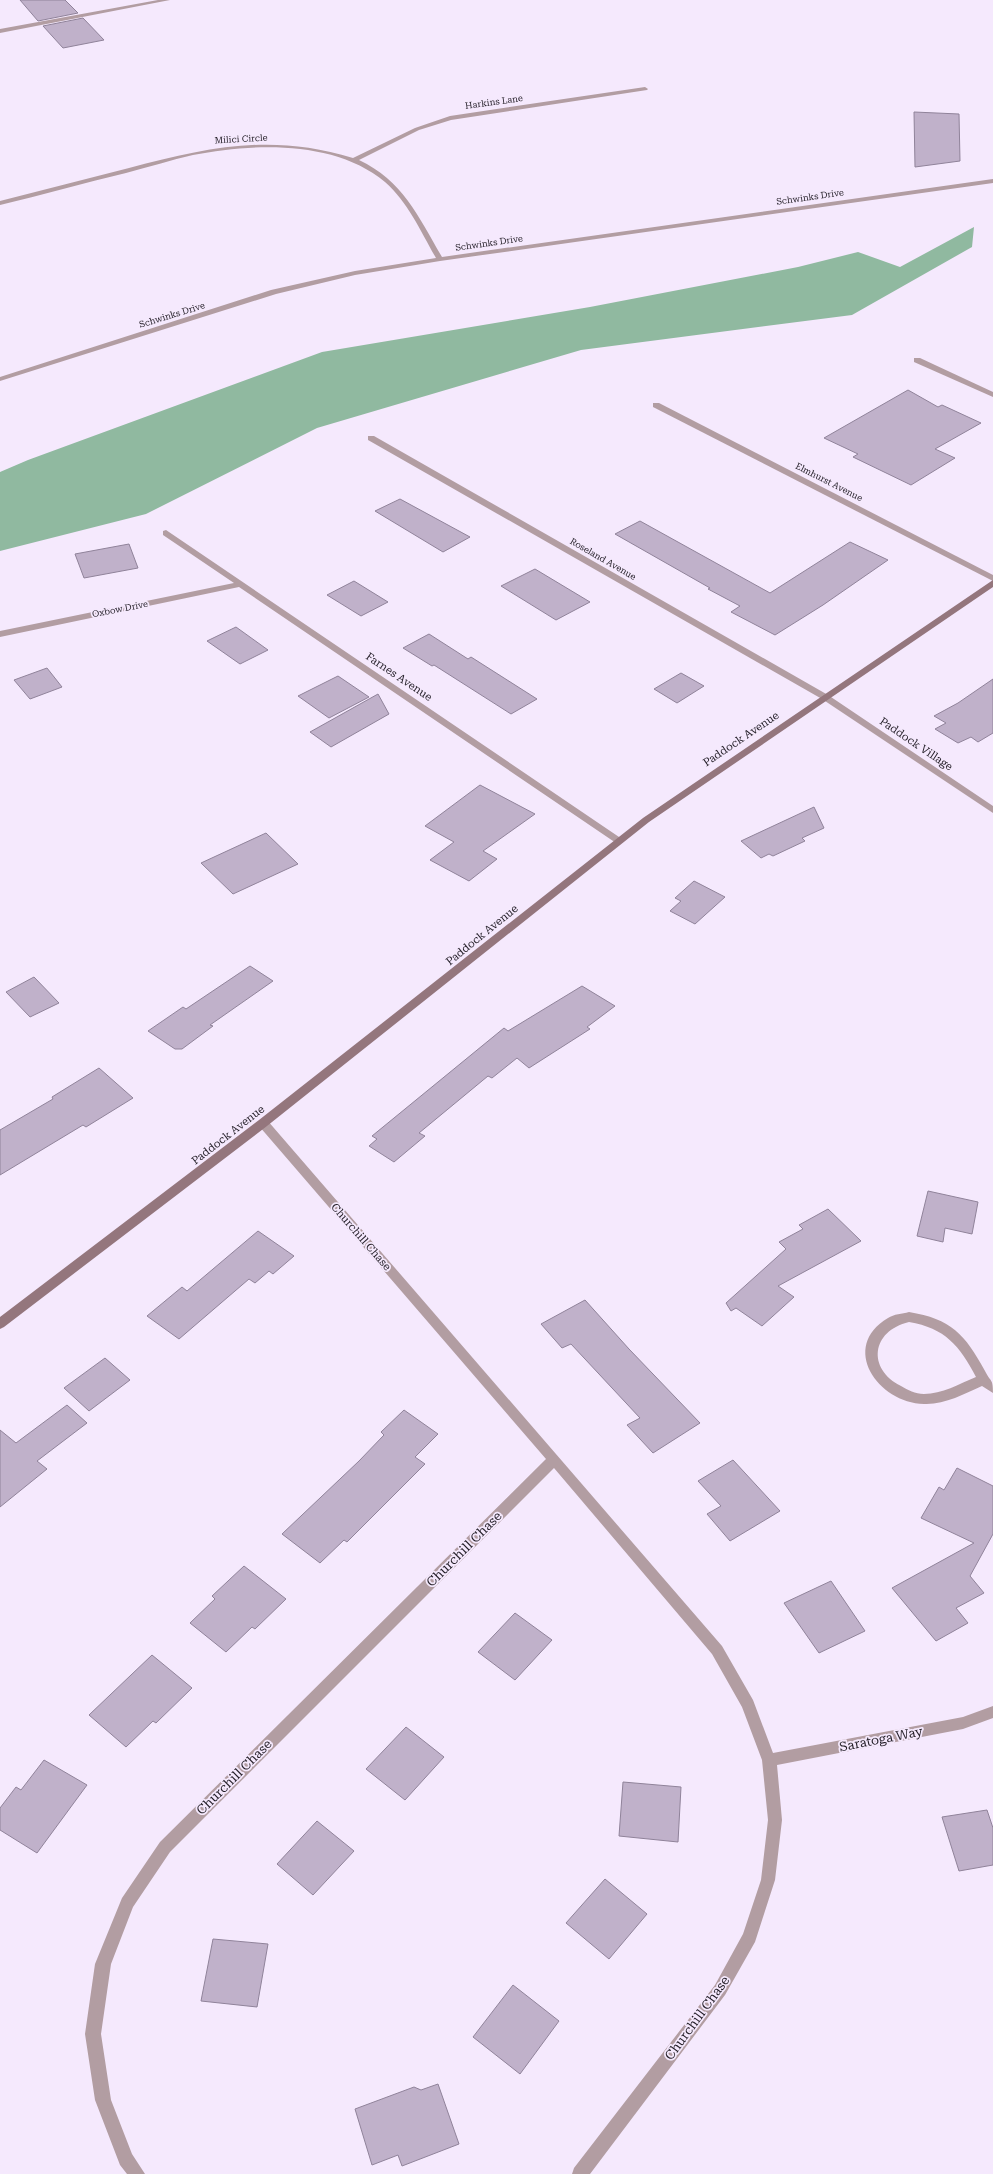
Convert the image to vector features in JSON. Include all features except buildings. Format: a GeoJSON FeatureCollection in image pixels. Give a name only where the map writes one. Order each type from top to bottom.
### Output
{"type":"FeatureCollection","features":[{"type":"Feature","properties":{"kind":"main road","name":"Paddock Avenue"},"geometry":{"type":"LineString","coordinates":[[0,1324],[263,1123],[619,841],[680,795],[993,584]]}},
{"type":"Feature","properties":{"kind":"street"},"geometry":{"type":"LineString","coordinates":[[0,31],[167,0]]}},
{"type":"Feature","properties":{"kind":"street","name":"Harkins Lane"},"geometry":{"type":"LineString","coordinates":[[354,160],[417,129],[450,118],[645,89]]}},
{"type":"Feature","properties":{"kind":"street","name":"Milici Circle"},"geometry":{"type":"LineString","coordinates":[[0,203],[179,156],[213,150],[273,146],[303,149],[354,160],[375,170],[389,181],[400,195],[440,258]]}},
{"type":"Feature","properties":{"kind":"street","name":"Schwinks Drive"},"geometry":{"type":"LineString","coordinates":[[0,379],[274,292],[356,273],[440,258],[993,181]]}},
{"type":"Feature","properties":{"kind":"street"},"geometry":{"type":"LineString","coordinates":[[917,360],[993,395]]}},
{"type":"Feature","properties":{"kind":"street","name":"Elmhurst Avenue"},"geometry":{"type":"LineString","coordinates":[[656,405],[993,578]]}},
{"type":"Feature","properties":{"kind":"street","name":"Roseland Avenue"},"geometry":{"type":"LineString","coordinates":[[370,438],[825,697]]}},
{"type":"Feature","properties":{"kind":"street","name":"Farnes Avenue"},"geometry":{"type":"LineString","coordinates":[[166,533],[619,841]]}},
{"type":"Feature","properties":{"kind":"street","name":"Oxbow Drive"},"geometry":{"type":"LineString","coordinates":[[0,634],[241,584]]}},
{"type":"Feature","properties":{"kind":"street","name":"Paddock Village"},"geometry":{"type":"LineString","coordinates":[[825,697],[993,810]]}},
{"type":"Feature","properties":{"kind":"street","name":"Churchill Chase"},"geometry":{"type":"LineString","coordinates":[[263,1123],[717,1650],[748,1704],[769,1760],[774,1828],[768,1880],[750,1937],[720,1990],[580,2174]]}},
{"type":"Feature","properties":{"kind":"street"},"geometry":{"type":"LineString","coordinates":[[982,1380],[948,1394],[928,1399],[916,1398],[897,1392],[883,1383],[874,1372],[870,1359],[870,1345],[884,1326],[895,1321],[915,1317],[928,1320],[945,1329],[962,1345],[972,1358],[982,1380],[993,1388]]}},
{"type":"Feature","properties":{"kind":"street","name":"Churchill Chase"},"geometry":{"type":"LineString","coordinates":[[137,2174],[126,2159],[103,2100],[93,2034],[103,1964],[127,1903],[165,1847],[554,1459]]}},
{"type":"Feature","properties":{"kind":"street","name":"Saratoga Way"},"geometry":{"type":"LineString","coordinates":[[769,1760],[963,1723],[993,1712]]}},
{"type":"Feature","properties":{"kind":"green space"},"geometry":{"type":"Polygon","coordinates":[[[974,227],[972,247],[852,315],[581,350],[317,428],[146,514],[0,551],[0,472],[28,460],[322,352],[590,307],[798,267],[858,252],[900,267],[974,227]]]}}]}
